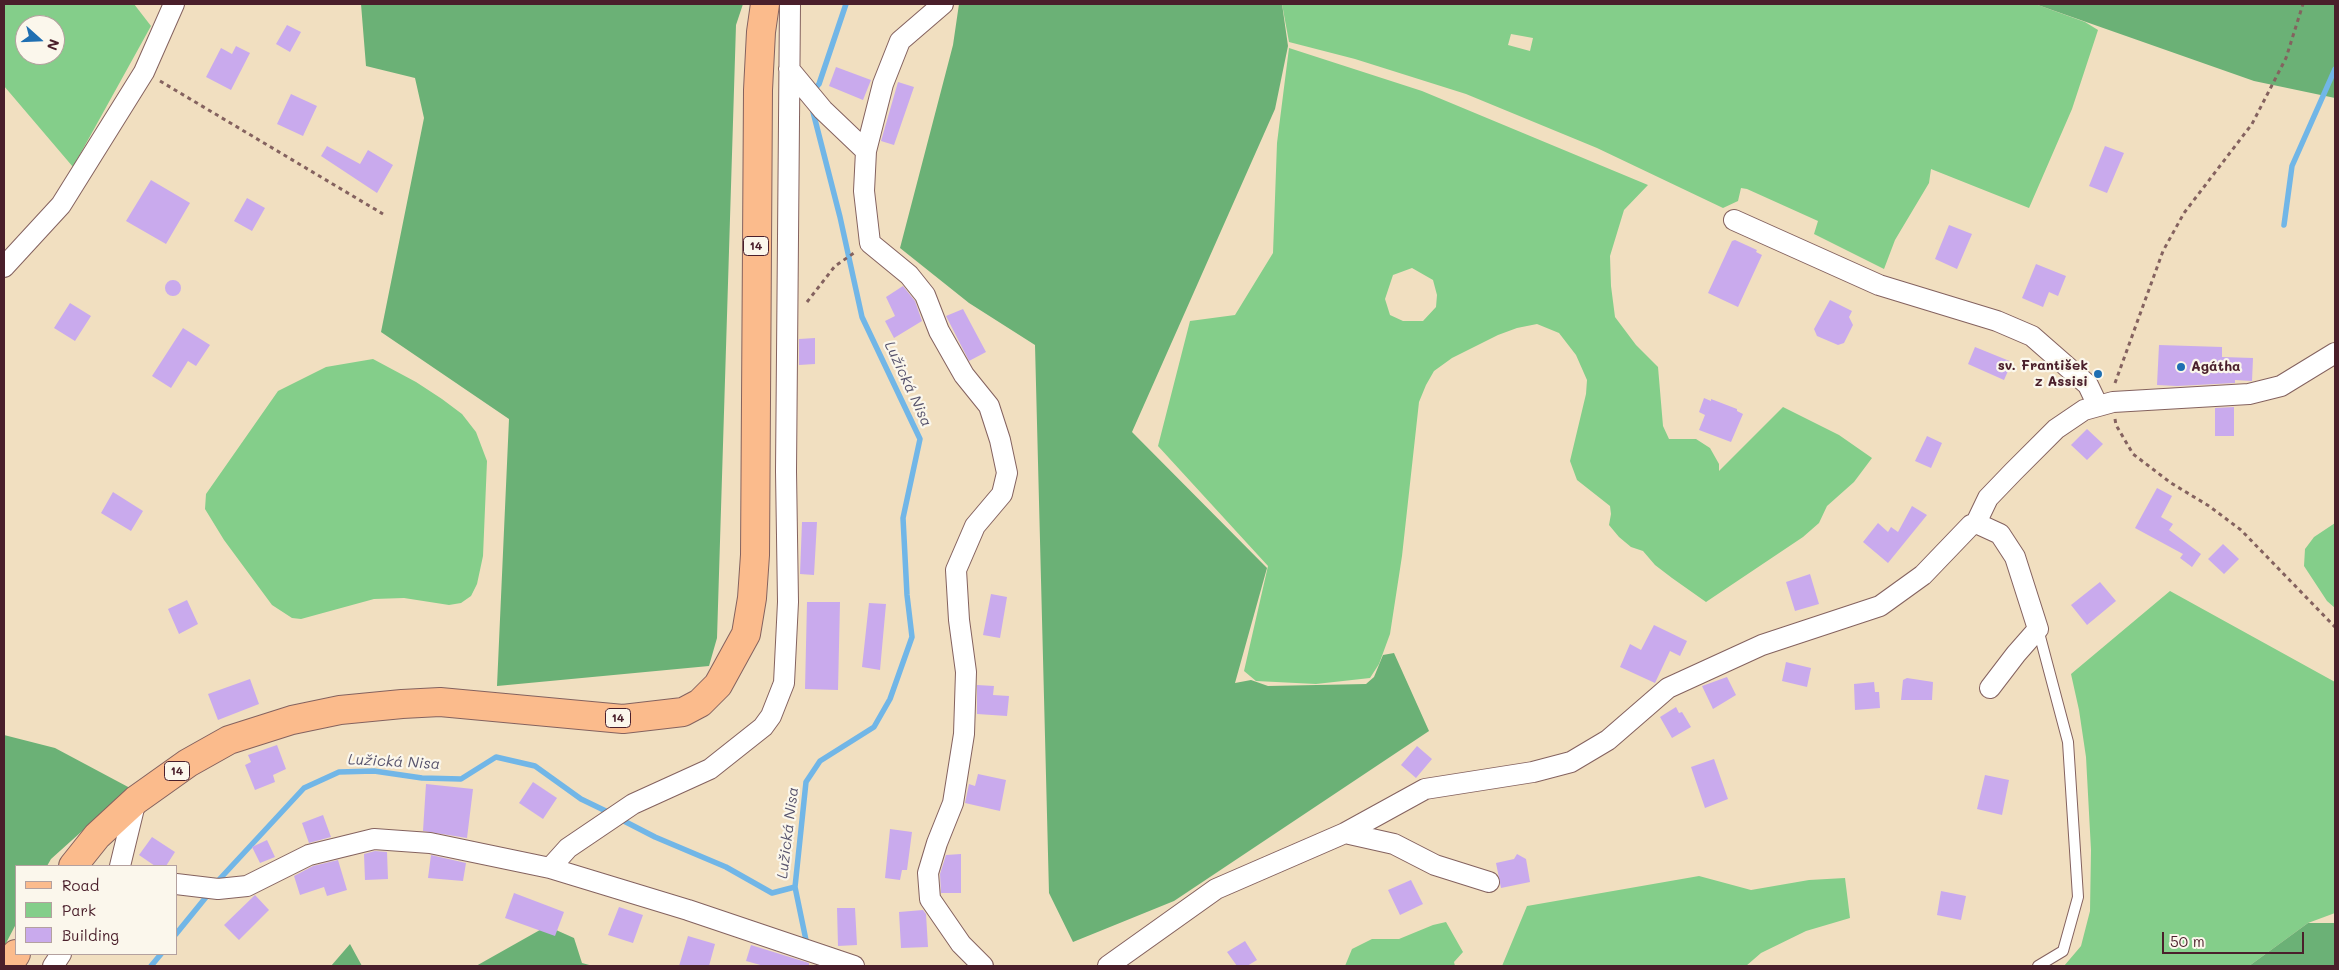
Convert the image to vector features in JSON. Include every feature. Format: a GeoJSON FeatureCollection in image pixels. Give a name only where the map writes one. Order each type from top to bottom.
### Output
{"type":"FeatureCollection","features":[{"type":"Feature","properties":{"kind":"main road","name":"14"},"geometry":{"type":"LineString","coordinates":[[74,865],[97,836],[136,800],[188,763],[229,740],[292,720],[323,713],[402,704],[440,702],[623,719],[682,712],[700,703],[718,685],[746,634],[752,598],[755,554],[758,90],[761,32],[765,4]]}},
{"type":"Feature","properties":{"kind":"main road"},"geometry":{"type":"LineString","coordinates":[[8,966],[15,955]]}},
{"type":"Feature","properties":{"kind":"street"},"geometry":{"type":"LineString","coordinates":[[4,267],[61,205],[144,72],[174,4]]}},
{"type":"Feature","properties":{"kind":"street"},"geometry":{"type":"LineString","coordinates":[[550,868],[568,848],[633,804],[710,769],[763,727],[771,716],[784,683],[788,602],[787,337],[790,4]]}},
{"type":"Feature","properties":{"kind":"street"},"geometry":{"type":"LineString","coordinates":[[943,4],[900,41],[883,84],[866,151],[864,192],[870,243],[909,274],[925,295],[939,331],[964,375],[990,406],[1007,473],[1002,494],[975,526],[956,570],[959,620],[966,672],[964,734],[954,803],[937,843],[928,873],[930,899],[961,944],[984,966]]}},
{"type":"Feature","properties":{"kind":"street"},"geometry":{"type":"LineString","coordinates":[[789,69],[823,110],[866,151]]}},
{"type":"Feature","properties":{"kind":"street"},"geometry":{"type":"LineString","coordinates":[[1734,220],[1879,285],[1997,321],[2032,336],[2088,385],[2106,404]]}},
{"type":"Feature","properties":{"kind":"street"},"geometry":{"type":"LineString","coordinates":[[1108,966],[1216,889],[1345,833],[1425,789],[1533,772],[1571,762],[1608,740],[1668,688],[1762,645],[1880,606],[1923,575],[1971,525],[1976,523],[1988,498],[2056,428],[2084,410],[2106,404],[2249,394],[2281,386],[2335,353]]}},
{"type":"Feature","properties":{"kind":"street"},"geometry":{"type":"LineString","coordinates":[[1976,523],[2000,534],[2015,557],[2038,629],[1990,688]]}},
{"type":"Feature","properties":{"kind":"street"},"geometry":{"type":"LineString","coordinates":[[120,865],[136,800]]}},
{"type":"Feature","properties":{"kind":"street"},"geometry":{"type":"LineString","coordinates":[[1345,833],[1394,844],[1435,865],[1489,882]]}},
{"type":"Feature","properties":{"kind":"street"},"geometry":{"type":"LineString","coordinates":[[178,884],[211,888],[247,886],[309,855],[374,839],[430,843],[550,868],[688,910],[854,966]]}},
{"type":"Feature","properties":{"kind":"street"},"geometry":{"type":"LineString","coordinates":[[53,966],[60,955]]}},
{"type":"Feature","properties":{"kind":"lane"},"geometry":{"type":"LineString","coordinates":[[2038,629],[2068,742],[2078,897],[2064,951],[2038,966]]}},
{"type":"Feature","properties":{"kind":"path"},"geometry":{"type":"LineString","coordinates":[[2303,4],[2286,58],[2252,124],[2184,213],[2163,251],[2126,350],[2114,389],[2106,404],[2133,454],[2171,483],[2209,506],[2241,530],[2335,627]]}},
{"type":"Feature","properties":{"kind":"path"},"geometry":{"type":"LineString","coordinates":[[144,72],[383,214]]}},
{"type":"Feature","properties":{"kind":"path"},"geometry":{"type":"LineString","coordinates":[[787,337],[807,302],[834,266],[870,243]]}},
{"type":"Feature","properties":{"kind":"green space"},"geometry":{"type":"Polygon","coordinates":[[[4,4],[134,4],[151,26],[73,167],[4,86],[4,4]]]}},
{"type":"Feature","properties":{"kind":"green space"},"geometry":{"type":"Polygon","coordinates":[[[361,4],[743,4],[736,25],[717,638],[709,666],[497,686],[509,419],[381,332],[424,118],[415,78],[366,66],[361,4]]]}},
{"type":"Feature","properties":{"kind":"green space"},"geometry":{"type":"Polygon","coordinates":[[[959,4],[1282,4],[1288,46],[1275,109],[1132,432],[1267,568],[1235,683],[1251,680],[1268,686],[1366,684],[1374,677],[1383,655],[1394,653],[1429,731],[1174,901],[1073,942],[1049,893],[1035,345],[969,303],[900,248],[953,45],[959,4]]]}},
{"type":"Feature","properties":{"kind":"green space"},"geometry":{"type":"Polygon","coordinates":[[[1282,4],[2035,4],[2085,22],[2098,30],[2072,109],[2029,208],[1931,169],[1929,183],[1895,240],[1884,269],[1814,234],[1818,221],[1747,189],[1741,188],[1738,201],[1723,208],[1597,148],[1466,94],[1355,59],[1289,42],[1282,4]],[[1511,34],[1508,45],[1530,51],[1533,38],[1511,34]]]}},
{"type":"Feature","properties":{"kind":"green space"},"geometry":{"type":"Polygon","coordinates":[[[2035,4],[2335,4],[2335,98],[2254,81],[2035,4]]]}},
{"type":"Feature","properties":{"kind":"green space"},"geometry":{"type":"Polygon","coordinates":[[[1289,48],[1422,91],[1648,185],[1624,210],[1610,256],[1611,286],[1615,317],[1636,345],[1658,367],[1663,426],[1669,439],[1696,439],[1710,448],[1719,464],[1719,471],[1783,407],[1839,435],[1872,458],[1854,482],[1827,506],[1819,523],[1803,537],[1706,602],[1655,565],[1643,551],[1631,547],[1619,537],[1609,525],[1610,506],[1577,480],[1570,461],[1586,394],[1587,380],[1576,355],[1559,333],[1537,324],[1517,328],[1498,335],[1452,358],[1434,371],[1426,385],[1419,402],[1402,556],[1390,634],[1379,664],[1370,678],[1316,684],[1256,681],[1244,671],[1268,566],[1158,446],[1190,321],[1235,315],[1273,253],[1277,143],[1289,48]],[[1412,268],[1393,275],[1385,299],[1390,315],[1403,321],[1423,321],[1436,307],[1437,295],[1433,280],[1412,268]]]}},
{"type":"Feature","properties":{"kind":"green space"},"geometry":{"type":"Polygon","coordinates":[[[373,359],[416,382],[442,399],[462,414],[476,432],[487,461],[483,556],[477,584],[471,596],[461,603],[449,605],[404,598],[374,599],[301,619],[292,618],[272,605],[224,540],[205,509],[206,494],[278,391],[326,367],[373,359]]]}},
{"type":"Feature","properties":{"kind":"green space"},"geometry":{"type":"Polygon","coordinates":[[[2335,523],[2335,608],[2327,601],[2304,566],[2305,549],[2314,537],[2335,523]]]}},
{"type":"Feature","properties":{"kind":"green space"},"geometry":{"type":"Polygon","coordinates":[[[2170,591],[2335,682],[2335,913],[2308,923],[2249,966],[2064,966],[2081,946],[2090,911],[2091,850],[2086,757],[2071,674],[2170,591]]]}},
{"type":"Feature","properties":{"kind":"green space"},"geometry":{"type":"Polygon","coordinates":[[[4,735],[55,748],[130,788],[51,859],[48,865],[15,865],[15,926],[4,947],[4,735]]]}},
{"type":"Feature","properties":{"kind":"green space"},"geometry":{"type":"Polygon","coordinates":[[[1699,876],[1751,890],[1809,880],[1845,878],[1850,918],[1806,931],[1761,953],[1746,966],[1502,966],[1527,906],[1699,876]]]}},
{"type":"Feature","properties":{"kind":"green space"},"geometry":{"type":"Polygon","coordinates":[[[1446,922],[1463,952],[1454,962],[1455,966],[1345,966],[1352,949],[1372,939],[1399,939],[1433,925],[1446,922]]]}},
{"type":"Feature","properties":{"kind":"green space"},"geometry":{"type":"Polygon","coordinates":[[[2308,923],[2335,923],[2335,966],[2249,966],[2308,923]]]}},
{"type":"Feature","properties":{"kind":"green space"},"geometry":{"type":"Polygon","coordinates":[[[547,926],[574,938],[582,963],[593,966],[476,966],[547,926]]]}},
{"type":"Feature","properties":{"kind":"green space"},"geometry":{"type":"Polygon","coordinates":[[[350,944],[362,966],[331,966],[350,944]]]}},
{"type":"Feature","properties":{"kind":"building"},"geometry":{"type":"Polygon","coordinates":[[[287,25],[301,32],[290,52],[276,44],[287,25]]]}},
{"type":"Feature","properties":{"kind":"building"},"geometry":{"type":"Polygon","coordinates":[[[236,46],[250,53],[231,90],[206,77],[221,48],[232,54],[236,46]]]}},
{"type":"Feature","properties":{"kind":"building"},"geometry":{"type":"Polygon","coordinates":[[[836,67],[871,80],[863,100],[829,86],[836,67]]]}},
{"type":"Feature","properties":{"kind":"building"},"geometry":{"type":"Polygon","coordinates":[[[898,82],[914,87],[894,145],[881,141],[898,82]]]}},
{"type":"Feature","properties":{"kind":"building"},"geometry":{"type":"Polygon","coordinates":[[[291,94],[317,106],[303,136],[277,124],[291,94]]]}},
{"type":"Feature","properties":{"kind":"building"},"geometry":{"type":"Polygon","coordinates":[[[327,146],[360,164],[368,150],[393,165],[377,193],[321,156],[327,146]]]}},
{"type":"Feature","properties":{"kind":"building"},"geometry":{"type":"Polygon","coordinates":[[[2105,146],[2124,153],[2107,193],[2089,186],[2105,146]]]}},
{"type":"Feature","properties":{"kind":"building"},"geometry":{"type":"Polygon","coordinates":[[[151,180],[190,203],[166,244],[126,221],[151,180]]]}},
{"type":"Feature","properties":{"kind":"building"},"geometry":{"type":"Polygon","coordinates":[[[247,198],[265,208],[252,231],[234,221],[247,198]]]}},
{"type":"Feature","properties":{"kind":"building"},"geometry":{"type":"Polygon","coordinates":[[[1949,225],[1972,234],[1957,269],[1935,259],[1949,225]]]}},
{"type":"Feature","properties":{"kind":"building"},"geometry":{"type":"Polygon","coordinates":[[[1735,240],[1757,250],[1756,252],[1762,255],[1738,307],[1708,293],[1732,241],[1735,240]]]}},
{"type":"Feature","properties":{"kind":"building"},"geometry":{"type":"Polygon","coordinates":[[[2036,264],[2066,276],[2058,296],[2049,292],[2043,307],[2022,298],[2036,264]]]}},
{"type":"Feature","properties":{"kind":"building"},"geometry":{"type":"Polygon","coordinates":[[[173,280],[179,282],[181,288],[179,294],[173,296],[167,294],[165,288],[167,282],[173,280]]]}},
{"type":"Feature","properties":{"kind":"building"},"geometry":{"type":"Polygon","coordinates":[[[903,286],[915,301],[922,321],[894,338],[885,321],[895,316],[886,297],[903,286]]]}},
{"type":"Feature","properties":{"kind":"building"},"geometry":{"type":"Polygon","coordinates":[[[1830,300],[1852,311],[1849,317],[1853,325],[1844,343],[1838,345],[1817,336],[1814,329],[1830,300]]]}},
{"type":"Feature","properties":{"kind":"building"},"geometry":{"type":"Polygon","coordinates":[[[70,303],[91,316],[75,341],[54,328],[70,303]]]}},
{"type":"Feature","properties":{"kind":"building"},"geometry":{"type":"Polygon","coordinates":[[[963,309],[986,352],[969,361],[946,316],[963,309]]]}},
{"type":"Feature","properties":{"kind":"building"},"geometry":{"type":"Polygon","coordinates":[[[183,328],[210,345],[196,366],[188,361],[171,388],[152,376],[183,328]]]}},
{"type":"Feature","properties":{"kind":"building"},"geometry":{"type":"Polygon","coordinates":[[[815,338],[815,364],[799,365],[799,339],[815,338]]]}},
{"type":"Feature","properties":{"kind":"building"},"geometry":{"type":"Polygon","coordinates":[[[2159,345],[2222,347],[2222,357],[2253,358],[2252,381],[2235,380],[2235,383],[2177,386],[2157,385],[2159,345]]]}},
{"type":"Feature","properties":{"kind":"building"},"geometry":{"type":"Polygon","coordinates":[[[1975,347],[2012,362],[2004,380],[1968,364],[1975,347]]]}},
{"type":"Feature","properties":{"kind":"building"},"geometry":{"type":"Polygon","coordinates":[[[1704,398],[1737,409],[1737,411],[1743,414],[1731,442],[1699,430],[1705,415],[1699,412],[1704,398]]]}},
{"type":"Feature","properties":{"kind":"building"},"geometry":{"type":"Polygon","coordinates":[[[2234,407],[2234,436],[2215,436],[2215,408],[2234,407]]]}},
{"type":"Feature","properties":{"kind":"building"},"geometry":{"type":"Polygon","coordinates":[[[2087,429],[2103,444],[2087,460],[2071,445],[2087,429]]]}},
{"type":"Feature","properties":{"kind":"building"},"geometry":{"type":"Polygon","coordinates":[[[1927,436],[1942,443],[1931,468],[1915,461],[1927,436]]]}},
{"type":"Feature","properties":{"kind":"building"},"geometry":{"type":"Polygon","coordinates":[[[2157,488],[2172,496],[2161,517],[2173,524],[2169,530],[2201,554],[2192,567],[2180,558],[2183,554],[2135,528],[2157,488]]]}},
{"type":"Feature","properties":{"kind":"building"},"geometry":{"type":"Polygon","coordinates":[[[113,492],[143,511],[131,531],[101,513],[113,492]]]}},
{"type":"Feature","properties":{"kind":"building"},"geometry":{"type":"Polygon","coordinates":[[[1912,506],[1927,515],[1888,563],[1863,542],[1878,523],[1888,532],[1891,527],[1898,532],[1912,506]]]}},
{"type":"Feature","properties":{"kind":"building"},"geometry":{"type":"Polygon","coordinates":[[[802,522],[817,522],[814,575],[800,574],[802,522]]]}},
{"type":"Feature","properties":{"kind":"building"},"geometry":{"type":"Polygon","coordinates":[[[2223,544],[2239,559],[2224,574],[2208,559],[2223,544]]]}},
{"type":"Feature","properties":{"kind":"building"},"geometry":{"type":"Polygon","coordinates":[[[1810,574],[1819,604],[1795,611],[1786,582],[1810,574]]]}},
{"type":"Feature","properties":{"kind":"building"},"geometry":{"type":"Polygon","coordinates":[[[2100,582],[2116,601],[2087,625],[2071,605],[2100,582]]]}},
{"type":"Feature","properties":{"kind":"building"},"geometry":{"type":"Polygon","coordinates":[[[991,594],[1007,597],[1000,638],[983,635],[991,594]]]}},
{"type":"Feature","properties":{"kind":"building"},"geometry":{"type":"Polygon","coordinates":[[[187,600],[198,624],[179,634],[168,609],[187,600]]]}},
{"type":"Feature","properties":{"kind":"building"},"geometry":{"type":"Polygon","coordinates":[[[807,602],[840,602],[838,690],[805,689],[807,602]]]}},
{"type":"Feature","properties":{"kind":"building"},"geometry":{"type":"Polygon","coordinates":[[[869,603],[886,604],[880,670],[862,667],[869,603]]]}},
{"type":"Feature","properties":{"kind":"building"},"geometry":{"type":"Polygon","coordinates":[[[1654,625],[1687,641],[1680,656],[1670,651],[1655,683],[1620,667],[1630,644],[1641,650],[1654,625]]]}},
{"type":"Feature","properties":{"kind":"building"},"geometry":{"type":"Polygon","coordinates":[[[1786,662],[1811,668],[1807,687],[1782,681],[1786,662]]]}},
{"type":"Feature","properties":{"kind":"building"},"geometry":{"type":"Polygon","coordinates":[[[1727,677],[1736,695],[1713,709],[1702,686],[1727,677]]]}},
{"type":"Feature","properties":{"kind":"building"},"geometry":{"type":"Polygon","coordinates":[[[1907,678],[1933,682],[1932,700],[1901,700],[1903,680],[1907,678]]]}},
{"type":"Feature","properties":{"kind":"building"},"geometry":{"type":"Polygon","coordinates":[[[250,679],[259,704],[218,720],[208,694],[250,679]]]}},
{"type":"Feature","properties":{"kind":"building"},"geometry":{"type":"Polygon","coordinates":[[[1874,682],[1875,692],[1879,692],[1880,708],[1855,710],[1854,684],[1874,682]]]}},
{"type":"Feature","properties":{"kind":"building"},"geometry":{"type":"Polygon","coordinates":[[[977,685],[994,686],[993,695],[1009,696],[1007,716],[977,714],[977,685]]]}},
{"type":"Feature","properties":{"kind":"building"},"geometry":{"type":"Polygon","coordinates":[[[1676,707],[1679,713],[1682,712],[1691,727],[1672,738],[1660,717],[1676,707]]]}},
{"type":"Feature","properties":{"kind":"building"},"geometry":{"type":"Polygon","coordinates":[[[277,745],[286,769],[273,775],[275,782],[255,790],[245,765],[251,762],[248,755],[277,745]]]}},
{"type":"Feature","properties":{"kind":"building"},"geometry":{"type":"Polygon","coordinates":[[[1417,746],[1432,759],[1416,778],[1401,765],[1417,746]]]}},
{"type":"Feature","properties":{"kind":"building"},"geometry":{"type":"Polygon","coordinates":[[[1714,759],[1728,799],[1705,808],[1691,767],[1714,759]]]}},
{"type":"Feature","properties":{"kind":"building"},"geometry":{"type":"Polygon","coordinates":[[[978,774],[1006,780],[1000,811],[965,803],[969,784],[975,786],[978,774]]]}},
{"type":"Feature","properties":{"kind":"building"},"geometry":{"type":"Polygon","coordinates":[[[1985,775],[2009,780],[2002,815],[1977,809],[1985,775]]]}},
{"type":"Feature","properties":{"kind":"building"},"geometry":{"type":"Polygon","coordinates":[[[533,782],[557,798],[543,819],[519,803],[533,782]]]}},
{"type":"Feature","properties":{"kind":"building"},"geometry":{"type":"Polygon","coordinates":[[[426,784],[473,789],[467,838],[423,831],[426,784]]]}},
{"type":"Feature","properties":{"kind":"building"},"geometry":{"type":"Polygon","coordinates":[[[323,815],[331,837],[309,843],[302,823],[323,815]]]}},
{"type":"Feature","properties":{"kind":"building"},"geometry":{"type":"Polygon","coordinates":[[[890,829],[912,832],[907,870],[902,870],[900,880],[885,878],[890,829]]]}},
{"type":"Feature","properties":{"kind":"building"},"geometry":{"type":"Polygon","coordinates":[[[152,837],[175,852],[167,865],[154,865],[139,855],[152,837]]]}},
{"type":"Feature","properties":{"kind":"building"},"geometry":{"type":"Polygon","coordinates":[[[267,840],[275,857],[260,863],[252,847],[267,840]]]}},
{"type":"Feature","properties":{"kind":"building"},"geometry":{"type":"Polygon","coordinates":[[[375,851],[387,852],[388,879],[365,880],[364,854],[375,851]]]}},
{"type":"Feature","properties":{"kind":"building"},"geometry":{"type":"Polygon","coordinates":[[[961,854],[961,893],[941,893],[940,874],[946,855],[961,854]]]}},
{"type":"Feature","properties":{"kind":"building"},"geometry":{"type":"Polygon","coordinates":[[[1517,854],[1526,859],[1530,882],[1501,888],[1496,863],[1514,859],[1517,854]]]}},
{"type":"Feature","properties":{"kind":"building"},"geometry":{"type":"Polygon","coordinates":[[[431,855],[466,863],[463,881],[428,878],[431,855]]]}},
{"type":"Feature","properties":{"kind":"building"},"geometry":{"type":"Polygon","coordinates":[[[338,860],[347,890],[327,896],[324,887],[300,895],[294,876],[313,866],[338,860]]]}},
{"type":"Feature","properties":{"kind":"building"},"geometry":{"type":"Polygon","coordinates":[[[1411,880],[1423,904],[1400,915],[1388,890],[1411,880]]]}},
{"type":"Feature","properties":{"kind":"building"},"geometry":{"type":"Polygon","coordinates":[[[1941,891],[1966,896],[1961,920],[1937,915],[1941,891]]]}},
{"type":"Feature","properties":{"kind":"building"},"geometry":{"type":"Polygon","coordinates":[[[514,893],[564,912],[555,936],[505,918],[514,893]]]}},
{"type":"Feature","properties":{"kind":"building"},"geometry":{"type":"Polygon","coordinates":[[[255,895],[269,910],[239,940],[224,925],[255,895]]]}},
{"type":"Feature","properties":{"kind":"building"},"geometry":{"type":"Polygon","coordinates":[[[619,907],[643,915],[633,943],[608,935],[619,907]]]}},
{"type":"Feature","properties":{"kind":"building"},"geometry":{"type":"Polygon","coordinates":[[[837,908],[855,908],[857,945],[838,946],[837,908]]]}},
{"type":"Feature","properties":{"kind":"building"},"geometry":{"type":"Polygon","coordinates":[[[923,910],[926,914],[928,947],[901,948],[899,912],[923,910]]]}},
{"type":"Feature","properties":{"kind":"building"},"geometry":{"type":"Polygon","coordinates":[[[688,936],[715,944],[709,966],[679,966],[688,936]]]}},
{"type":"Feature","properties":{"kind":"building"},"geometry":{"type":"Polygon","coordinates":[[[1245,941],[1257,960],[1247,966],[1237,966],[1227,952],[1245,941]]]}},
{"type":"Feature","properties":{"kind":"building"},"geometry":{"type":"Polygon","coordinates":[[[751,945],[809,963],[809,966],[764,966],[746,961],[751,945]]]}},
{"type":"Feature","properties":{"kind":"waterway","name":"Lužická Nisa"},"geometry":{"type":"LineString","coordinates":[[812,92],[819,84],[846,4]]}},
{"type":"Feature","properties":{"kind":"waterway"},"geometry":{"type":"LineString","coordinates":[[2284,225],[2292,166],[2335,69]]}},
{"type":"Feature","properties":{"kind":"waterway","name":"Lužická Nisa"},"geometry":{"type":"LineString","coordinates":[[620,819],[655,837],[726,867],[772,893],[795,887],[806,782],[820,761],[874,727],[890,699],[912,637],[907,595],[903,518],[920,439],[862,317],[840,217],[812,108]]}},
{"type":"Feature","properties":{"kind":"waterway","name":"Lužická Nisa"},"geometry":{"type":"LineString","coordinates":[[216,883],[304,788],[339,772],[374,771],[422,778],[461,779],[496,757],[535,766],[581,799],[612,814]]}},
{"type":"Feature","properties":{"kind":"waterway"},"geometry":{"type":"LineString","coordinates":[[795,887],[807,945]]}},
{"type":"Feature","properties":{"kind":"waterway","name":"Lužická Nisa"},"geometry":{"type":"LineString","coordinates":[[178,932],[211,891]]}},
{"type":"Feature","properties":{"kind":"waterway","name":"Lužická Nisa"},"geometry":{"type":"LineString","coordinates":[[151,966],[160,955]]}},
{"type":"Feature","properties":{"kind":"place","name":"Agátha"},"geometry":{"type":"Point","coordinates":[2181,367]}},
{"type":"Feature","properties":{"kind":"place","name":"sv. František z Assisi"},"geometry":{"type":"Point","coordinates":[2098,374]}}]}
